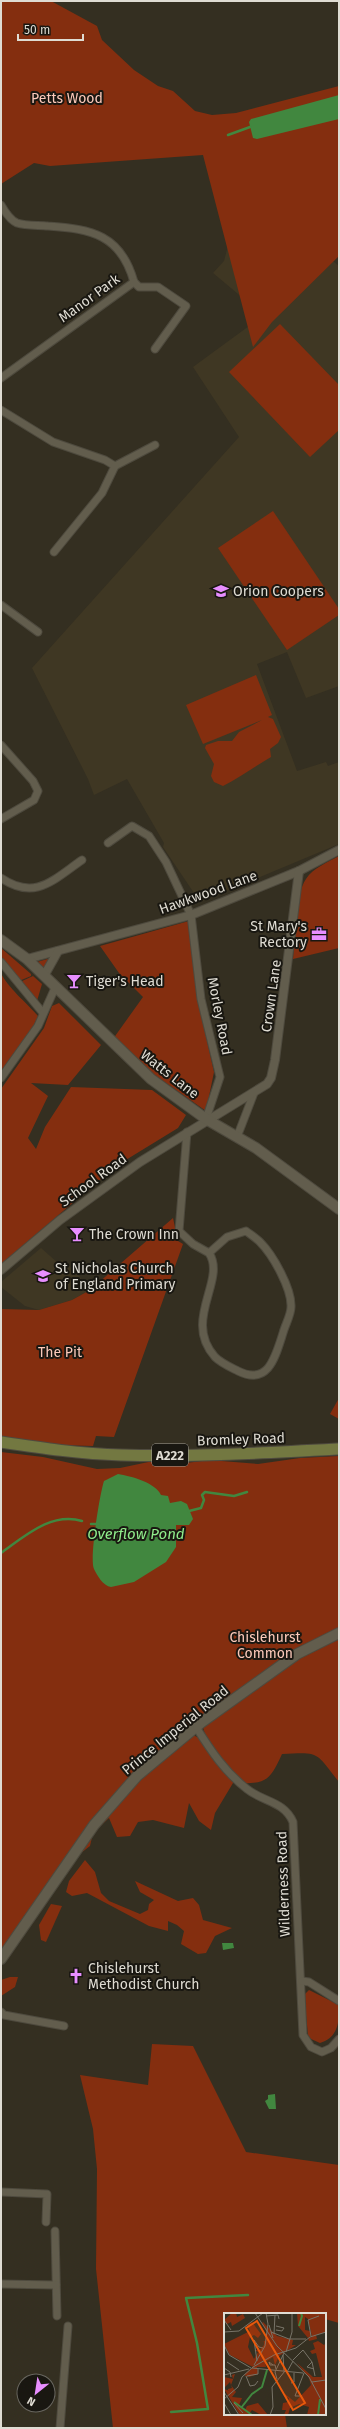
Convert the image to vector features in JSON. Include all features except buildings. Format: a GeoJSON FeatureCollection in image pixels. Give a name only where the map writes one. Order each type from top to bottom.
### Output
{"type":"FeatureCollection","features":[{"type":"Feature","properties":{"kind":"main road","name":"Watts Lane"},"geometry":{"type":"LineString","coordinates":[[1,940],[27,959],[55,988],[151,1079],[206,1119],[256,1148],[339,1209]]}},
{"type":"Feature","properties":{"kind":"main road","name":"Bromley Road"},"geometry":{"type":"LineString","coordinates":[[1,1442],[65,1452],[121,1455],[237,1455],[339,1449]]}},
{"type":"Feature","properties":{"kind":"main road","name":"Prince Imperial Road"},"geometry":{"type":"LineString","coordinates":[[1,1958],[94,1825],[136,1776],[196,1727],[296,1654],[339,1633]]}},
{"type":"Feature","properties":{"kind":"street","name":"Manor Park"},"geometry":{"type":"LineString","coordinates":[[1,205],[6,213],[18,223],[84,230],[109,240],[129,264],[134,282],[1,378]]}},
{"type":"Feature","properties":{"kind":"street"},"geometry":{"type":"LineString","coordinates":[[134,282],[139,287],[158,287],[186,306],[155,349]]}},
{"type":"Feature","properties":{"kind":"street"},"geometry":{"type":"LineString","coordinates":[[1,410],[53,442],[104,460],[115,466]]}},
{"type":"Feature","properties":{"kind":"street"},"geometry":{"type":"LineString","coordinates":[[54,552],[102,493],[115,466],[156,445]]}},
{"type":"Feature","properties":{"kind":"street"},"geometry":{"type":"LineString","coordinates":[[1,605],[38,632]]}},
{"type":"Feature","properties":{"kind":"street"},"geometry":{"type":"LineString","coordinates":[[1,744],[25,770],[38,791],[34,800],[1,819]]}},
{"type":"Feature","properties":{"kind":"street","name":"Morley Road"},"geometry":{"type":"LineString","coordinates":[[108,843],[132,826],[149,836],[166,862],[191,915],[201,999],[220,1077],[206,1119]]}},
{"type":"Feature","properties":{"kind":"street","name":"Hawkwood Lane"},"geometry":{"type":"LineString","coordinates":[[27,959],[191,915],[298,871],[339,850]]}},
{"type":"Feature","properties":{"kind":"street"},"geometry":{"type":"LineString","coordinates":[[1,878],[14,887],[30,890],[43,887],[82,860]]}},
{"type":"Feature","properties":{"kind":"street","name":"Crown Lane"},"geometry":{"type":"LineString","coordinates":[[206,1119],[254,1093],[267,1084],[271,1078],[275,1060],[298,871]]}},
{"type":"Feature","properties":{"kind":"street"},"geometry":{"type":"LineString","coordinates":[[44,976],[58,951]]}},
{"type":"Feature","properties":{"kind":"street"},"geometry":{"type":"LineString","coordinates":[[1,962],[43,1013]]}},
{"type":"Feature","properties":{"kind":"street"},"geometry":{"type":"LineString","coordinates":[[1,1078],[38,1026],[55,988]]}},
{"type":"Feature","properties":{"kind":"street","name":"Crown Lane"},"geometry":{"type":"LineString","coordinates":[[237,1137],[254,1093]]}},
{"type":"Feature","properties":{"kind":"street","name":"School Road"},"geometry":{"type":"LineString","coordinates":[[1,1270],[60,1220],[140,1162],[206,1119]]}},
{"type":"Feature","properties":{"kind":"street"},"geometry":{"type":"LineString","coordinates":[[187,1132],[179,1231],[193,1244],[209,1253],[214,1260],[213,1274],[203,1315],[205,1340],[215,1357],[223,1364],[248,1377],[259,1376],[266,1371],[278,1350],[291,1308],[287,1286],[260,1242],[246,1231],[227,1238],[209,1253]]}},
{"type":"Feature","properties":{"kind":"street","name":"Wilderness Road"},"geometry":{"type":"LineString","coordinates":[[196,1727],[217,1761],[248,1790],[281,1806],[289,1813],[293,1822],[297,1931],[302,1981],[299,1986],[305,2040],[311,2047],[322,2052],[331,2048],[339,2039]]}},
{"type":"Feature","properties":{"kind":"street"},"geometry":{"type":"LineString","coordinates":[[302,1981],[309,1982],[339,2001]]}},
{"type":"Feature","properties":{"kind":"street"},"geometry":{"type":"LineString","coordinates":[[1,2012],[4,2015],[64,2026]]}},
{"type":"Feature","properties":{"kind":"street"},"geometry":{"type":"LineString","coordinates":[[1,2192],[47,2194],[46,2222]]}},
{"type":"Feature","properties":{"kind":"street"},"geometry":{"type":"LineString","coordinates":[[55,2231],[57,2316]]}},
{"type":"Feature","properties":{"kind":"street"},"geometry":{"type":"LineString","coordinates":[[1,2284],[56,2285]]}},
{"type":"Feature","properties":{"kind":"street"},"geometry":{"type":"LineString","coordinates":[[60,2428],[68,2326]]}},
{"type":"Feature","properties":{"kind":"shaded area","name":"Orion Coopers"},"geometry":{"type":"Polygon","coordinates":[[[230,238],[327,256],[339,266],[339,686],[306,698],[287,652],[257,664],[297,771],[326,762],[328,766],[339,762],[339,844],[200,902],[163,847],[164,843],[127,779],[94,795],[88,779],[32,668],[239,437],[193,367],[249,326],[250,304],[213,273],[224,261],[230,238]]]}},
{"type":"Feature","properties":{"kind":"shaded area","name":"St Nicholas Church of England Primary"},"geometry":{"type":"Polygon","coordinates":[[[41,1248],[58,1263],[62,1260],[75,1271],[90,1290],[72,1300],[39,1310],[25,1306],[1,1287],[1,1282],[41,1248]]]}},
{"type":"Feature","properties":{"kind":"green space","name":"Petts Wood"},"geometry":{"type":"Polygon","coordinates":[[[1,1],[51,1],[97,26],[102,40],[134,70],[158,86],[173,91],[195,111],[212,115],[236,113],[339,86],[339,256],[272,322],[253,347],[203,155],[50,166],[34,163],[1,184],[1,1]]]}},
{"type":"Feature","properties":{"kind":"green space"},"geometry":{"type":"Polygon","coordinates":[[[280,324],[339,385],[339,430],[310,457],[229,372],[280,324]]]}},
{"type":"Feature","properties":{"kind":"green space"},"geometry":{"type":"Polygon","coordinates":[[[273,511],[339,609],[339,615],[287,650],[218,548],[273,511]]]}},
{"type":"Feature","properties":{"kind":"green space"},"geometry":{"type":"Polygon","coordinates":[[[256,675],[272,715],[268,717],[273,719],[281,737],[278,743],[270,749],[271,757],[223,786],[214,782],[211,776],[214,764],[205,748],[206,745],[218,741],[232,741],[239,732],[262,720],[203,744],[186,705],[256,675]]]}},
{"type":"Feature","properties":{"kind":"green space"},"geometry":{"type":"Polygon","coordinates":[[[339,856],[339,948],[293,959],[297,906],[302,887],[309,875],[339,856]]]}},
{"type":"Feature","properties":{"kind":"green space"},"geometry":{"type":"Polygon","coordinates":[[[189,921],[198,1001],[214,1072],[206,1111],[149,1071],[113,1039],[143,997],[119,973],[100,946],[189,921]]]}},
{"type":"Feature","properties":{"kind":"green space"},"geometry":{"type":"Polygon","coordinates":[[[1,948],[31,974],[31,976],[19,981],[1,957],[1,948]]]}},
{"type":"Feature","properties":{"kind":"green space"},"geometry":{"type":"Polygon","coordinates":[[[51,958],[44,969],[37,962],[51,958]]]}},
{"type":"Feature","properties":{"kind":"green space"},"geometry":{"type":"Polygon","coordinates":[[[1,973],[12,989],[38,1016],[34,1025],[1,1071],[1,973]]]}},
{"type":"Feature","properties":{"kind":"green space"},"geometry":{"type":"Polygon","coordinates":[[[33,976],[42,984],[37,1001],[20,982],[33,976]]]}},
{"type":"Feature","properties":{"kind":"green space"},"geometry":{"type":"Polygon","coordinates":[[[59,1003],[101,1045],[68,1085],[31,1083],[48,1096],[28,1138],[36,1149],[45,1127],[71,1087],[152,1090],[186,1115],[178,1128],[116,1166],[1,1264],[1,1089],[44,1028],[52,1006],[59,1003]]]}},
{"type":"Feature","properties":{"kind":"green space","name":"The Pit"},"geometry":{"type":"Polygon","coordinates":[[[173,1218],[178,1241],[183,1244],[114,1437],[96,1436],[93,1446],[57,1445],[1,1436],[1,1309],[39,1310],[72,1300],[90,1290],[173,1218]]]}},
{"type":"Feature","properties":{"kind":"green space"},"geometry":{"type":"Polygon","coordinates":[[[339,1398],[339,1419],[330,1414],[339,1398]]]}},
{"type":"Feature","properties":{"kind":"green space","name":"Chislehurst Common"},"geometry":{"type":"Polygon","coordinates":[[[1,1452],[43,1457],[97,1469],[120,1468],[158,1460],[179,1464],[209,1460],[258,1464],[300,1458],[339,1456],[339,1782],[321,1759],[316,1756],[304,1753],[282,1754],[273,1771],[265,1780],[252,1783],[233,1783],[215,1813],[211,1830],[199,1821],[189,1803],[184,1828],[153,1820],[138,1822],[130,1836],[117,1837],[109,1818],[93,1833],[90,1846],[81,1853],[71,1851],[61,1863],[3,1953],[1,1966],[1,1452]],[[217,1702],[194,1721],[191,1736],[201,1739],[206,1738],[203,1727],[218,1708],[217,1702]]]}},
{"type":"Feature","properties":{"kind":"green space"},"geometry":{"type":"Polygon","coordinates":[[[85,1860],[95,1872],[101,1893],[109,1901],[140,1914],[148,1910],[149,1904],[154,1900],[140,1892],[135,1881],[178,1901],[193,1898],[199,1905],[203,1920],[232,1928],[215,1936],[206,1953],[198,1954],[181,1944],[184,1931],[177,1925],[168,1921],[168,1931],[149,1926],[87,1893],[72,1896],[66,1892],[69,1881],[85,1860]]]}},
{"type":"Feature","properties":{"kind":"green space"},"geometry":{"type":"Polygon","coordinates":[[[51,1904],[62,1906],[46,1942],[41,1940],[39,1925],[51,1904]]]}},
{"type":"Feature","properties":{"kind":"green space"},"geometry":{"type":"Polygon","coordinates":[[[10,1977],[18,1977],[15,1987],[1,1996],[1,1980],[10,1977]]]}},
{"type":"Feature","properties":{"kind":"green space"},"geometry":{"type":"Polygon","coordinates":[[[309,1990],[339,2005],[337,2028],[331,2037],[320,2043],[311,2039],[308,2035],[304,1995],[309,1990]]]}},
{"type":"Feature","properties":{"kind":"green space"},"geometry":{"type":"Polygon","coordinates":[[[152,2044],[193,2046],[246,2152],[339,2165],[339,2323],[326,2319],[326,2313],[224,2313],[224,2415],[285,2415],[287,2428],[113,2428],[96,2269],[97,2169],[93,2129],[80,2075],[148,2085],[152,2044]]]}},
{"type":"Feature","properties":{"kind":"water"},"geometry":{"type":"Polygon","coordinates":[[[339,95],[339,119],[257,139],[253,138],[249,122],[251,119],[339,95]]]}},
{"type":"Feature","properties":{"kind":"water","name":"Overflow Pond"},"geometry":{"type":"Polygon","coordinates":[[[118,1474],[130,1476],[149,1484],[161,1495],[168,1496],[170,1503],[181,1501],[187,1504],[193,1519],[189,1525],[176,1525],[176,1547],[166,1562],[134,1582],[111,1587],[103,1582],[95,1571],[93,1553],[98,1511],[104,1481],[118,1474]]]}},
{"type":"Feature","properties":{"kind":"water"},"geometry":{"type":"Polygon","coordinates":[[[222,1943],[233,1943],[234,1948],[223,1950],[222,1943]]]}},
{"type":"Feature","properties":{"kind":"water"},"geometry":{"type":"Polygon","coordinates":[[[275,2094],[276,2109],[269,2109],[265,2101],[268,2099],[268,2095],[275,2094]]]}},
{"type":"Feature","properties":{"kind":"waterway"},"geometry":{"type":"LineString","coordinates":[[228,135],[250,127]]}},
{"type":"Feature","properties":{"kind":"waterway"},"geometry":{"type":"LineString","coordinates":[[189,1511],[201,1508],[204,1500],[202,1495],[205,1492],[234,1496],[247,1492]]}},
{"type":"Feature","properties":{"kind":"waterway"},"geometry":{"type":"LineString","coordinates":[[1,1553],[29,1533],[49,1523],[71,1519],[82,1521]]}},
{"type":"Feature","properties":{"kind":"waterway"},"geometry":{"type":"LineString","coordinates":[[91,1524],[99,1524]]}},
{"type":"Feature","properties":{"kind":"waterway"},"geometry":{"type":"LineString","coordinates":[[171,2412],[208,2409],[197,2343],[186,2298],[248,2295]]}},
{"type":"Feature","properties":{"kind":"place","name":"Orion Coopers"},"geometry":{"type":"Point","coordinates":[221,591]}},
{"type":"Feature","properties":{"kind":"place","name":"St Mary's Rectory"},"geometry":{"type":"Point","coordinates":[319,934]}},
{"type":"Feature","properties":{"kind":"place","name":"Tiger's Head"},"geometry":{"type":"Point","coordinates":[74,981]}},
{"type":"Feature","properties":{"kind":"place","name":"The Crown Inn"},"geometry":{"type":"Point","coordinates":[77,1234]}},
{"type":"Feature","properties":{"kind":"place","name":"St Nicholas Church of England Primary"},"geometry":{"type":"Point","coordinates":[43,1276]}},
{"type":"Feature","properties":{"kind":"place","name":"Chislehurst Methodist Church"},"geometry":{"type":"Point","coordinates":[76,1976]}}]}
